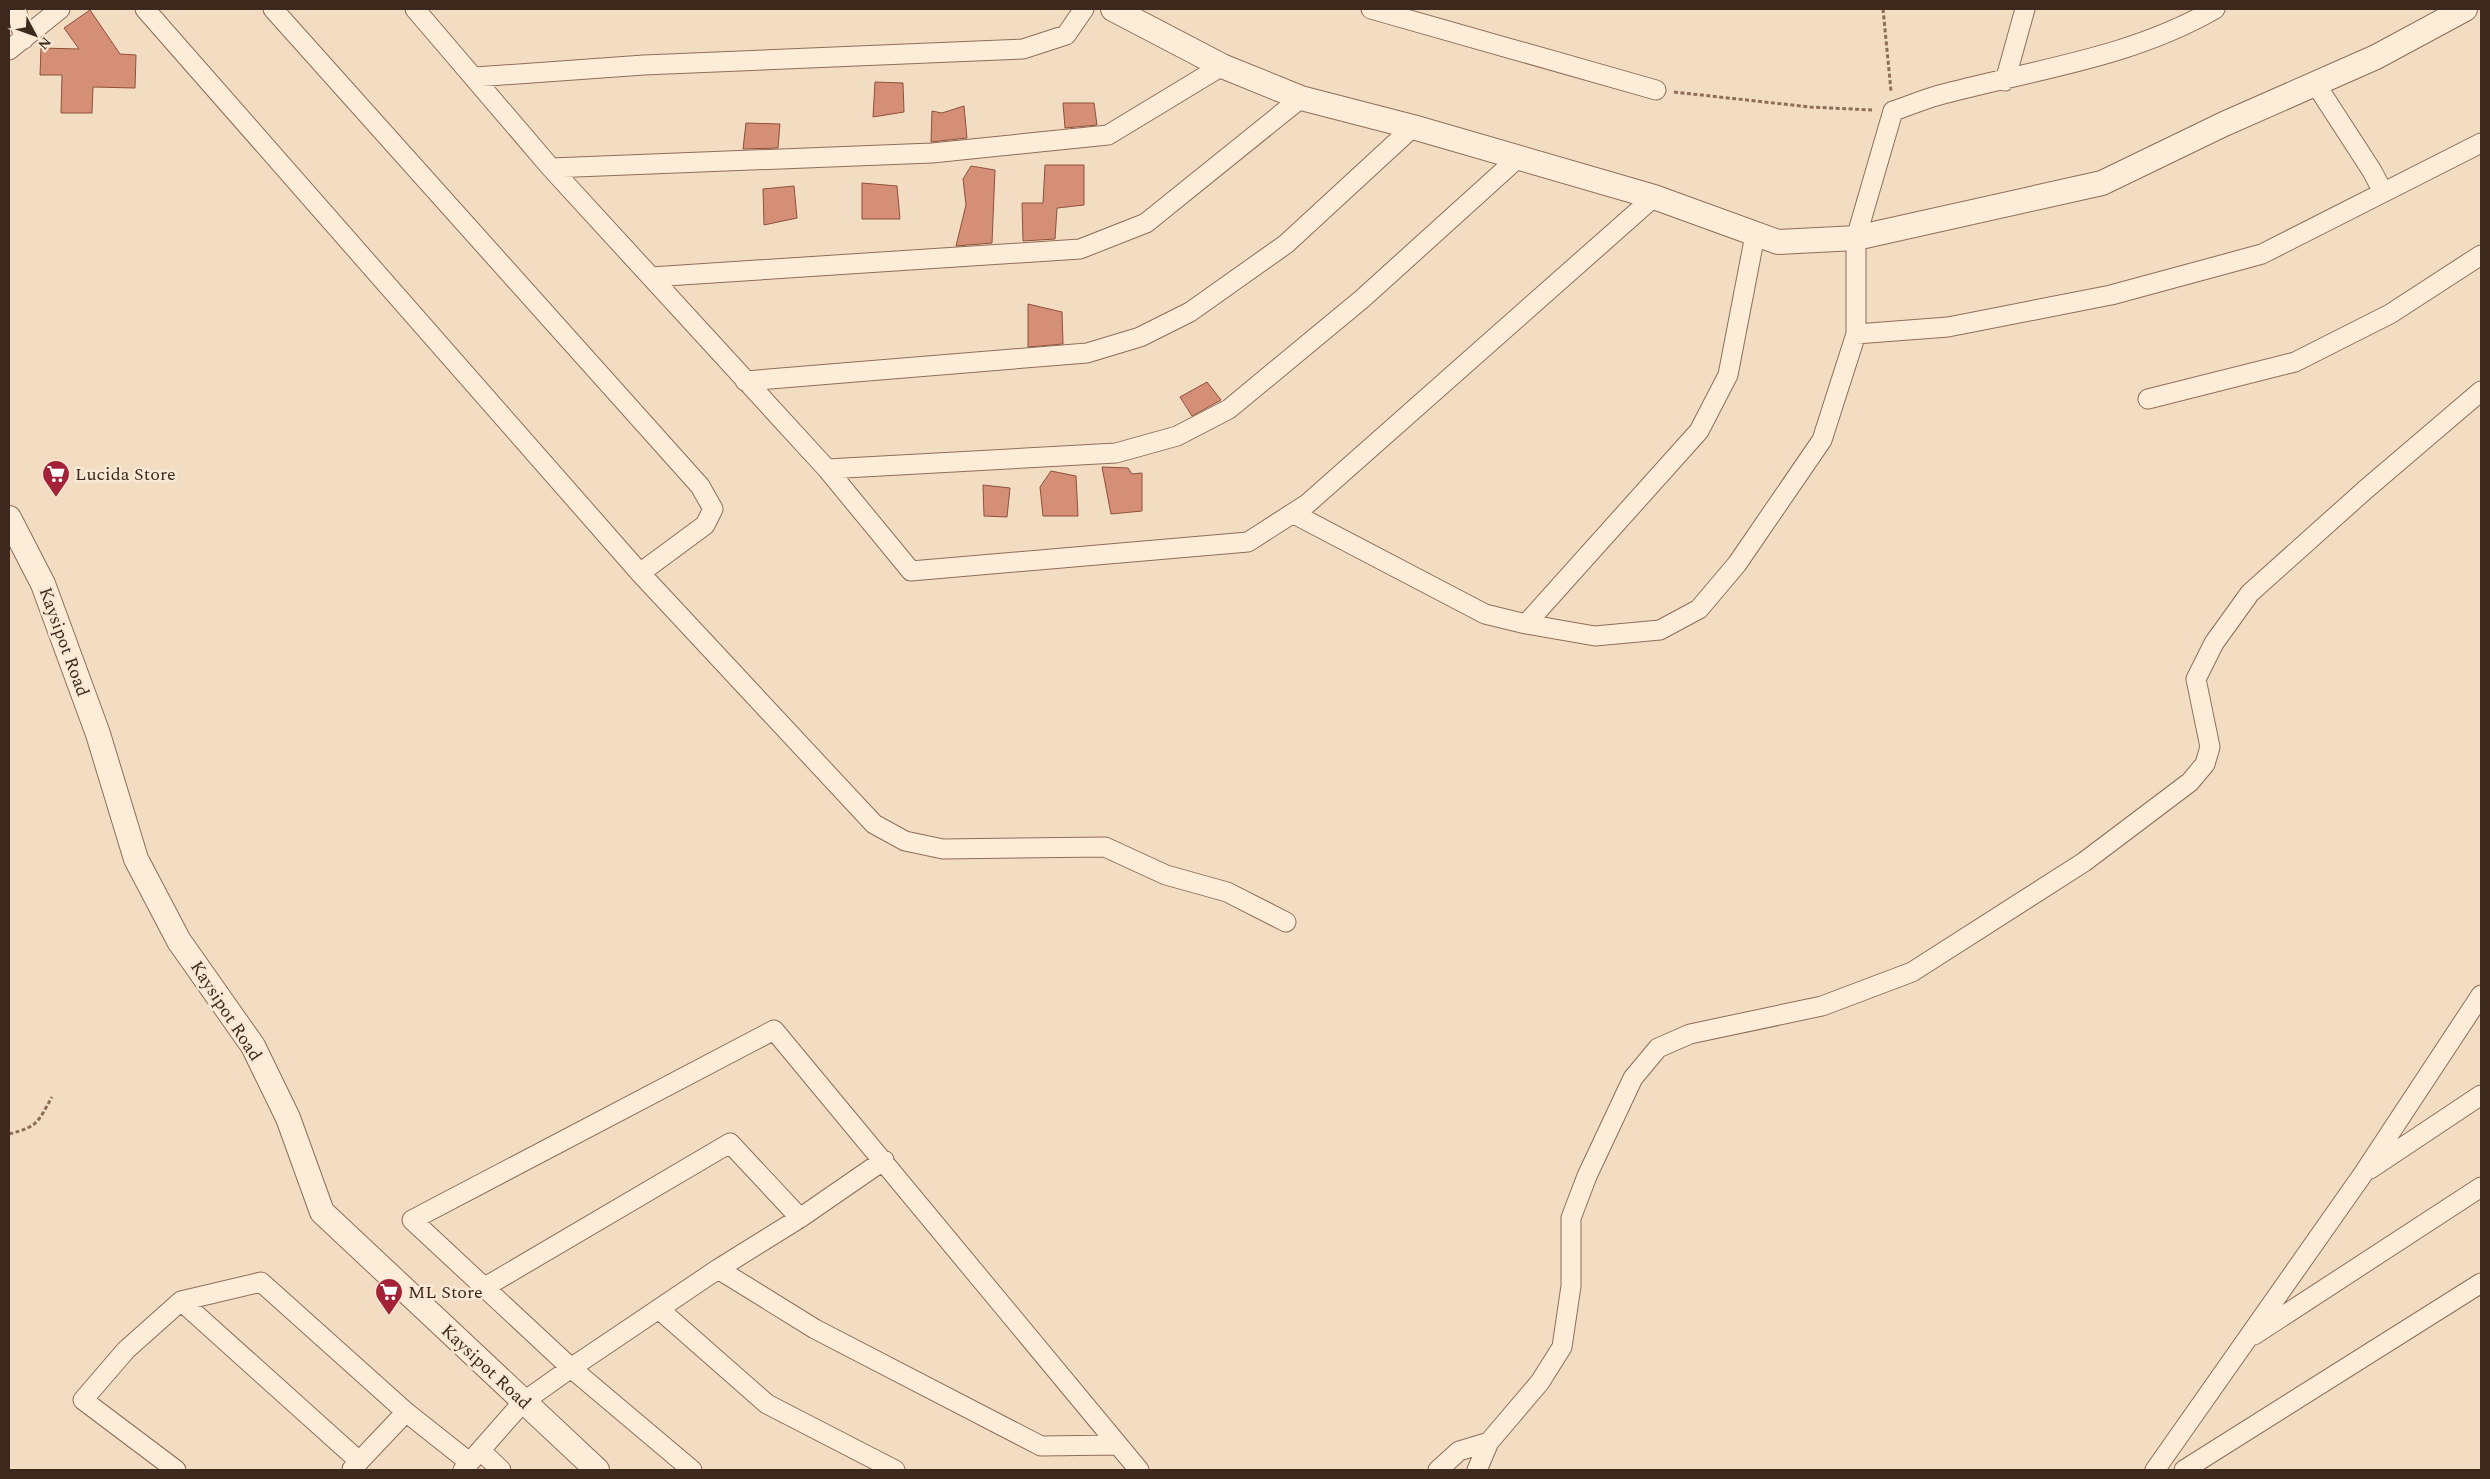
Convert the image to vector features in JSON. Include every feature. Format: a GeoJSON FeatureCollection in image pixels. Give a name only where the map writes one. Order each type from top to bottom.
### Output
{"type":"FeatureCollection","features":[{"type":"Feature","properties":{"kind":"street"},"geometry":{"type":"LineString","coordinates":[[16,9],[16,45]]}},
{"type":"Feature","properties":{"kind":"street"},"geometry":{"type":"LineString","coordinates":[[16,45],[60,9]]}},
{"type":"Feature","properties":{"kind":"street"},"geometry":{"type":"LineString","coordinates":[[144,9],[640,573],[874,824],[906,841],[943,849],[1105,847],[1166,875],[1227,892],[1286,922]]}},
{"type":"Feature","properties":{"kind":"street"},"geometry":{"type":"LineString","coordinates":[[273,9],[700,486],[713,509],[705,525],[640,573]]}},
{"type":"Feature","properties":{"kind":"street"},"geometry":{"type":"LineString","coordinates":[[415,9],[551,168],[827,469],[911,571],[1248,542],[1294,514],[1654,197]]}},
{"type":"Feature","properties":{"kind":"street"},"geometry":{"type":"LineString","coordinates":[[475,77],[644,65],[1023,49],[1066,35],[1084,9]]}},
{"type":"Feature","properties":{"kind":"street"},"geometry":{"type":"LineString","coordinates":[[1113,9],[1222,66],[1301,98],[1413,127],[1654,197],[1736,225],[1755,235],[1778,242],[1856,238],[2102,183],[2315,83],[2376,57],[2465,9]]}},
{"type":"Feature","properties":{"kind":"street"},"geometry":{"type":"LineString","coordinates":[[1371,9],[1656,90]]}},
{"type":"Feature","properties":{"kind":"street"},"geometry":{"type":"LineString","coordinates":[[2005,81],[2025,9]]}},
{"type":"Feature","properties":{"kind":"street"},"geometry":{"type":"LineString","coordinates":[[1294,514],[1485,614],[1526,624],[1595,636],[1660,630],[1700,609],[1737,564],[1822,440],[1856,334],[1856,238],[1893,111],[1946,93],[2005,81],[2114,53],[2197,19],[2215,9]]}},
{"type":"Feature","properties":{"kind":"street"},"geometry":{"type":"LineString","coordinates":[[551,168],[932,153],[1108,135],[1222,66]]}},
{"type":"Feature","properties":{"kind":"street"},"geometry":{"type":"LineString","coordinates":[[2315,83],[2369,165],[2383,192]]}},
{"type":"Feature","properties":{"kind":"street"},"geometry":{"type":"LineString","coordinates":[[650,276],[1080,249],[1146,223],[1301,98]]}},
{"type":"Feature","properties":{"kind":"street"},"geometry":{"type":"LineString","coordinates":[[745,381],[1087,353],[1140,337],[1190,312],[1286,244],[1413,127]]}},
{"type":"Feature","properties":{"kind":"street"},"geometry":{"type":"LineString","coordinates":[[1856,334],[1948,327],[2121,293],[2262,254],[2481,143]]}},
{"type":"Feature","properties":{"kind":"street"},"geometry":{"type":"LineString","coordinates":[[827,469],[1116,453],[1177,436],[1230,409],[1362,299],[1519,157]]}},
{"type":"Feature","properties":{"kind":"street"},"geometry":{"type":"LineString","coordinates":[[1526,624],[1699,431],[1728,375],[1755,235]]}},
{"type":"Feature","properties":{"kind":"street"},"geometry":{"type":"LineString","coordinates":[[2148,399],[2295,362],[2390,314],[2481,255]]}},
{"type":"Feature","properties":{"kind":"street"},"geometry":{"type":"LineString","coordinates":[[1477,1470],[1489,1442],[1540,1382],[1562,1347],[1571,1286],[1572,1218],[1587,1176],[1633,1078],[1658,1048],[1690,1034],[1784,1016],[1822,1006],[1912,972],[2084,862],[2190,782],[2205,764],[2210,748],[2196,679],[2214,643],[2244,600],[2365,490],[2481,391]]}},
{"type":"Feature","properties":{"kind":"street","name":"Kaysipot Road"},"geometry":{"type":"LineString","coordinates":[[9,518],[43,584],[98,734],[136,859],[180,941],[253,1046],[288,1118],[322,1212],[597,1470]]}},
{"type":"Feature","properties":{"kind":"street"},"geometry":{"type":"LineString","coordinates":[[2154,1470],[2363,1174],[2476,1008],[2481,995]]}},
{"type":"Feature","properties":{"kind":"street"},"geometry":{"type":"LineString","coordinates":[[692,1470],[571,1368],[412,1220],[774,1030],[884,1160],[1117,1446],[1139,1470]]}},
{"type":"Feature","properties":{"kind":"street"},"geometry":{"type":"LineString","coordinates":[[2363,1174],[2481,1095]]}},
{"type":"Feature","properties":{"kind":"street"},"geometry":{"type":"LineString","coordinates":[[485,1287],[730,1144],[800,1218]]}},
{"type":"Feature","properties":{"kind":"street"},"geometry":{"type":"LineString","coordinates":[[471,1461],[523,1402],[718,1269],[800,1218],[884,1160]]}},
{"type":"Feature","properties":{"kind":"street"},"geometry":{"type":"LineString","coordinates":[[2244,1341],[2481,1188]]}},
{"type":"Feature","properties":{"kind":"street"},"geometry":{"type":"LineString","coordinates":[[718,1269],[815,1329],[1041,1446],[1117,1446]]}},
{"type":"Feature","properties":{"kind":"street"},"geometry":{"type":"LineString","coordinates":[[176,1470],[83,1400],[126,1350],[181,1301],[261,1282],[406,1412],[471,1461],[501,1470]]}},
{"type":"Feature","properties":{"kind":"street"},"geometry":{"type":"LineString","coordinates":[[2184,1470],[2481,1283]]}},
{"type":"Feature","properties":{"kind":"street"},"geometry":{"type":"LineString","coordinates":[[181,1301],[355,1466],[406,1412]]}},
{"type":"Feature","properties":{"kind":"street"},"geometry":{"type":"LineString","coordinates":[[660,1310],[767,1404],[895,1470]]}},
{"type":"Feature","properties":{"kind":"street"},"geometry":{"type":"LineString","coordinates":[[1438,1470],[1459,1451],[1489,1442]]}},
{"type":"Feature","properties":{"kind":"path"},"geometry":{"type":"LineString","coordinates":[[1656,90],[1810,107],[1893,111],[1883,9]]}},
{"type":"Feature","properties":{"kind":"path"},"geometry":{"type":"LineString","coordinates":[[9,1134],[30,1128],[37,1123],[52,1097]]}},
{"type":"Feature","properties":{"kind":"building"},"geometry":{"type":"Polygon","coordinates":[[[90,10],[120,54],[136,55],[135,88],[93,87],[92,113],[61,113],[62,75],[40,75],[41,48],[79,49],[64,28],[90,10]]]}},
{"type":"Feature","properties":{"kind":"building"},"geometry":{"type":"Polygon","coordinates":[[[875,82],[903,83],[904,112],[873,117],[875,82]]]}},
{"type":"Feature","properties":{"kind":"building"},"geometry":{"type":"Polygon","coordinates":[[[1063,103],[1094,103],[1097,125],[1065,128],[1063,103]]]}},
{"type":"Feature","properties":{"kind":"building"},"geometry":{"type":"Polygon","coordinates":[[[964,106],[967,138],[931,142],[932,111],[942,113],[964,106]]]}},
{"type":"Feature","properties":{"kind":"building"},"geometry":{"type":"Polygon","coordinates":[[[746,123],[780,124],[778,148],[743,149],[746,123]]]}},
{"type":"Feature","properties":{"kind":"building"},"geometry":{"type":"Polygon","coordinates":[[[1045,165],[1084,165],[1084,205],[1057,208],[1055,239],[1023,241],[1022,203],[1043,203],[1045,165]]]}},
{"type":"Feature","properties":{"kind":"building"},"geometry":{"type":"Polygon","coordinates":[[[971,166],[995,170],[992,243],[956,246],[966,205],[963,179],[971,166]]]}},
{"type":"Feature","properties":{"kind":"building"},"geometry":{"type":"Polygon","coordinates":[[[862,183],[897,186],[900,219],[862,219],[862,183]]]}},
{"type":"Feature","properties":{"kind":"building"},"geometry":{"type":"Polygon","coordinates":[[[794,186],[797,218],[764,225],[763,189],[794,186]]]}},
{"type":"Feature","properties":{"kind":"building"},"geometry":{"type":"Polygon","coordinates":[[[1028,304],[1062,312],[1063,344],[1028,347],[1028,304]]]}},
{"type":"Feature","properties":{"kind":"building"},"geometry":{"type":"Polygon","coordinates":[[[1207,382],[1221,400],[1192,416],[1180,397],[1207,382]]]}},
{"type":"Feature","properties":{"kind":"building"},"geometry":{"type":"Polygon","coordinates":[[[1102,467],[1128,468],[1132,474],[1142,473],[1142,511],[1111,514],[1102,467]]]}},
{"type":"Feature","properties":{"kind":"building"},"geometry":{"type":"Polygon","coordinates":[[[1051,471],[1076,476],[1078,516],[1043,516],[1040,487],[1051,471]]]}},
{"type":"Feature","properties":{"kind":"building"},"geometry":{"type":"Polygon","coordinates":[[[983,485],[1010,488],[1007,517],[984,516],[983,485]]]}},
{"type":"Feature","properties":{"kind":"place","name":"Lucida Store"},"geometry":{"type":"Point","coordinates":[56,498]}},
{"type":"Feature","properties":{"kind":"place","name":"ML Store"},"geometry":{"type":"Point","coordinates":[389,1316]}}]}
